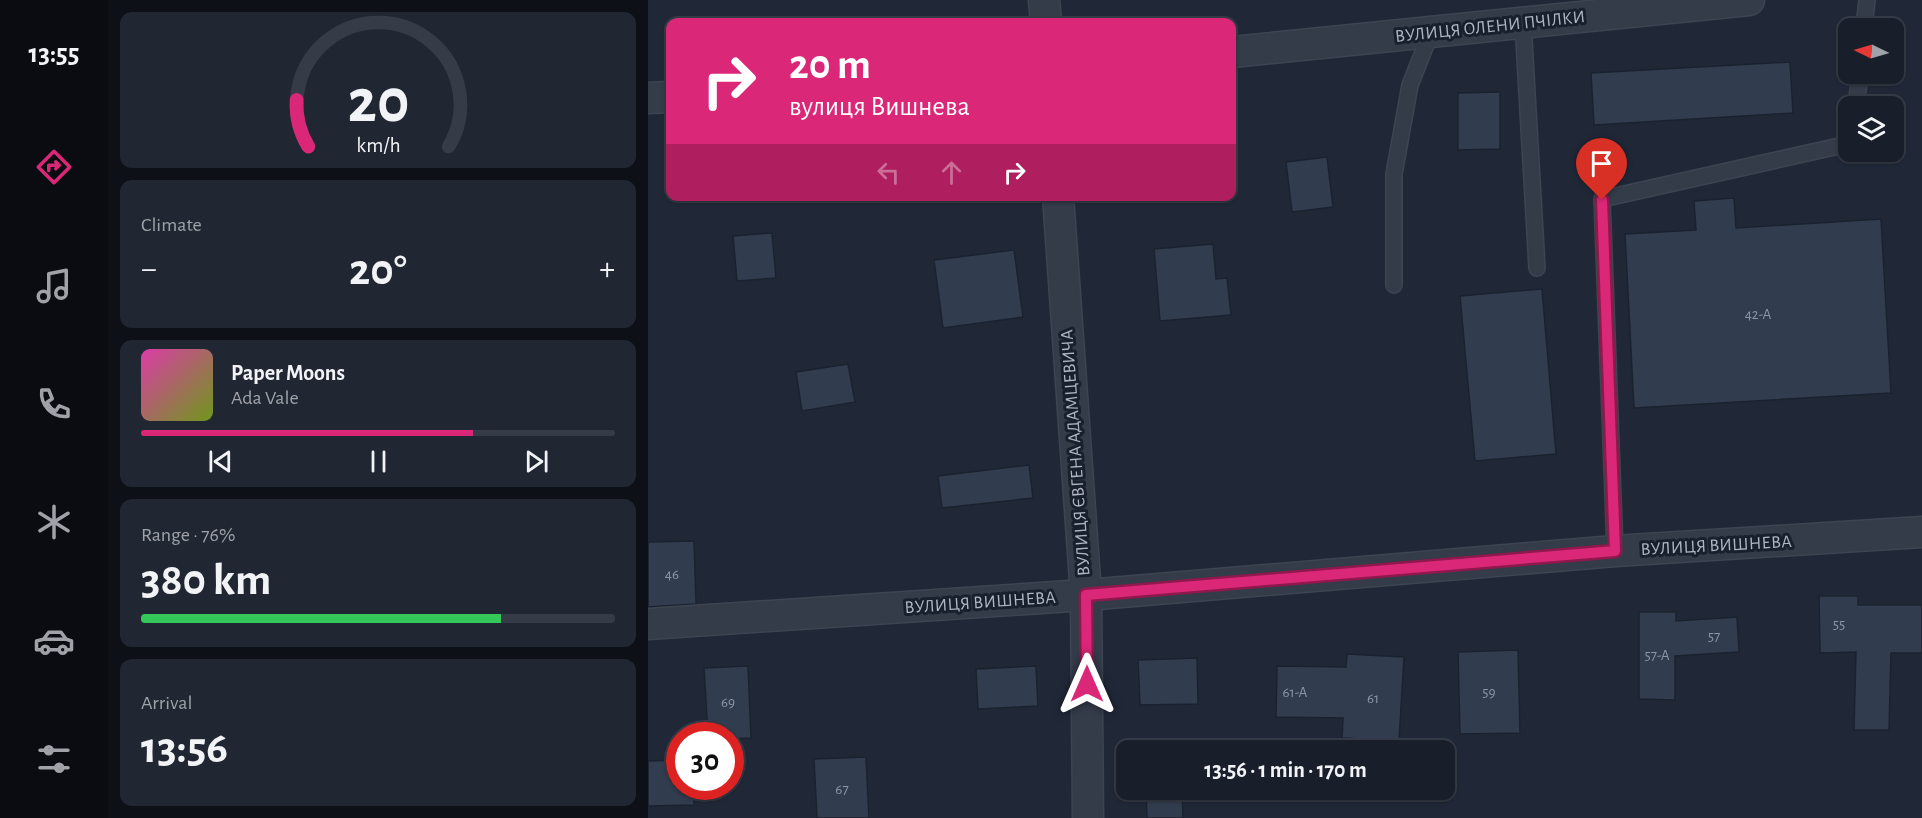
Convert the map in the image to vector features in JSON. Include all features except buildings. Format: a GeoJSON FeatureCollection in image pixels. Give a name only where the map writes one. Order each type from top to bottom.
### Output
{"type":"FeatureCollection","features":[{"type":"Feature","properties":{"kind":"street"},"geometry":{"type":"LineString","coordinates":[[1044,0],[1046,18]]}},
{"type":"Feature","properties":{"kind":"street","name":"ВУЛИЦЯ ОЛЕНИ ПЧІЛКИ"},"geometry":{"type":"LineString","coordinates":[[1236,52],[1749,0]]}},
{"type":"Feature","properties":{"kind":"street"},"geometry":{"type":"LineString","coordinates":[[648,98],[666,97]]}},
{"type":"Feature","properties":{"kind":"street","name":"ВУЛИЦЯ ЄВГЕНА АДАМЦЕВИЧА"},"geometry":{"type":"LineString","coordinates":[[1058,201],[1086,595],[1088,818]]}},
{"type":"Feature","properties":{"kind":"street","name":"ВУЛИЦЯ ВИШНЕВА"},"geometry":{"type":"LineString","coordinates":[[648,624],[1086,595],[1615,551],[1922,532]]}},
{"type":"Feature","properties":{"kind":"lane"},"geometry":{"type":"LineString","coordinates":[[1865,18],[1867,0]]}},
{"type":"Feature","properties":{"kind":"lane"},"geometry":{"type":"LineString","coordinates":[[1523,23],[1537,268]]}},
{"type":"Feature","properties":{"kind":"lane"},"geometry":{"type":"LineString","coordinates":[[1394,285],[1394,174],[1410,85],[1431,32]]}},
{"type":"Feature","properties":{"kind":"lane"},"geometry":{"type":"LineString","coordinates":[[1615,551],[1602,200],[1838,146]]}},
{"type":"Feature","properties":{"kind":"route"},"geometry":{"type":"LineString","coordinates":[[1087,684],[1086,595],[1615,551],[1602,200]]}}]}
